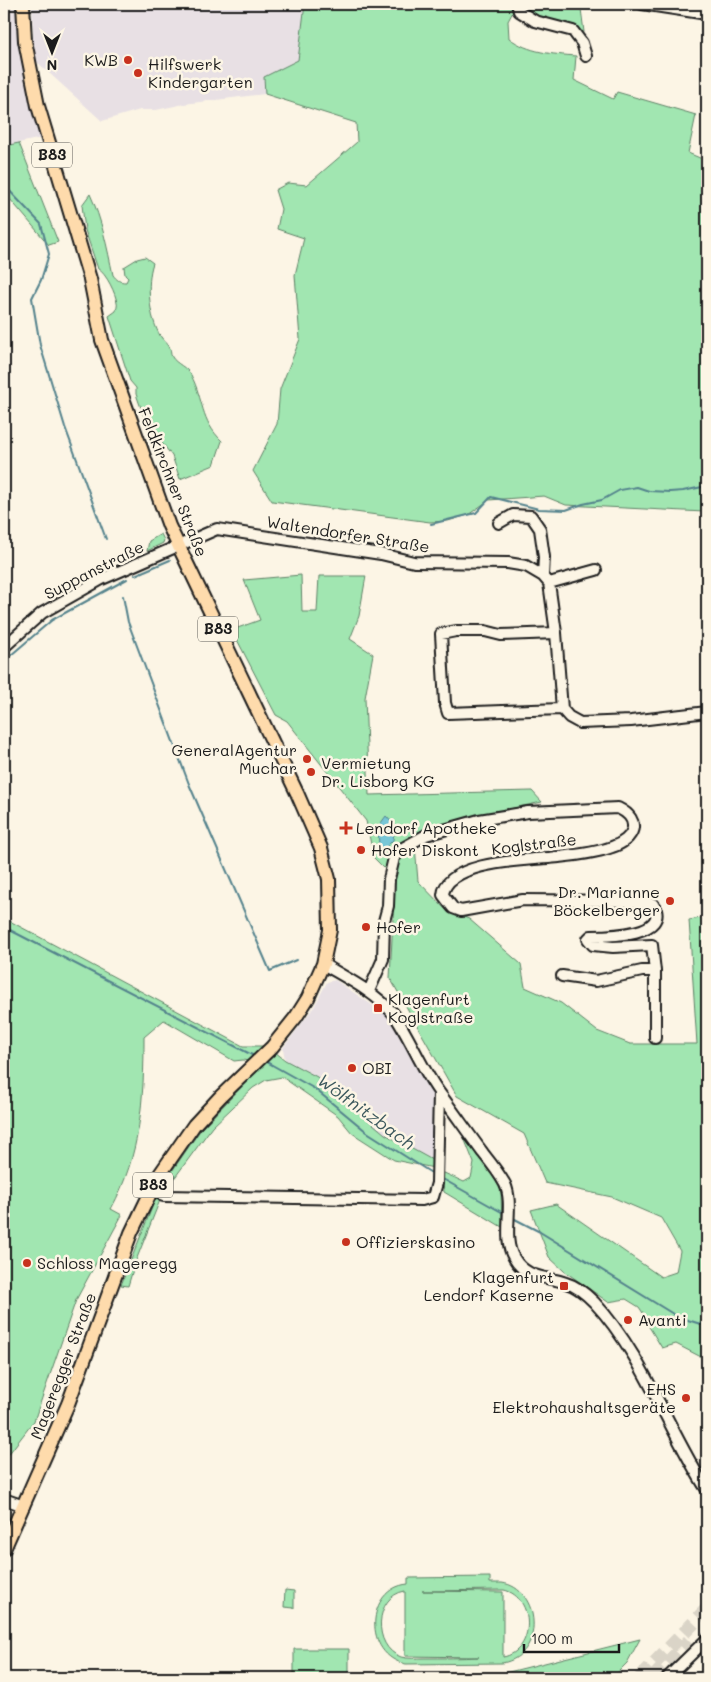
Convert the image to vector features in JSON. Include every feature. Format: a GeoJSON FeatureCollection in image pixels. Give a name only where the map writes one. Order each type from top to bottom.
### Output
{"type":"FeatureCollection","features":[{"type":"Feature","properties":{"kind":"main road","name":"Feldkirchner Straße"},"geometry":{"type":"LineString","coordinates":[[23,4],[26,41],[38,106],[90,278],[102,340],[178,546],[321,848],[329,879],[330,897],[330,930],[323,964]]}},
{"type":"Feature","properties":{"kind":"main road","name":"Mageregger Straße"},"geometry":{"type":"LineString","coordinates":[[4,1549],[68,1404],[146,1200],[169,1159],[194,1125],[272,1047],[296,1017],[308,998],[323,964]]}},
{"type":"Feature","properties":{"kind":"street"},"geometry":{"type":"LineString","coordinates":[[517,4],[519,11],[535,21],[573,31],[582,43],[586,56]]}},
{"type":"Feature","properties":{"kind":"street"},"geometry":{"type":"LineString","coordinates":[[642,4],[707,14]]}},
{"type":"Feature","properties":{"kind":"street"},"geometry":{"type":"LineString","coordinates":[[499,523],[513,515],[531,516],[540,529],[546,580],[556,633],[562,709],[569,717],[580,723],[631,722],[707,712]]}},
{"type":"Feature","properties":{"kind":"street","name":"Waltendorfer Straße"},"geometry":{"type":"LineString","coordinates":[[178,546],[217,530],[224,530],[381,554],[414,562],[508,563],[526,566],[546,580]]}},
{"type":"Feature","properties":{"kind":"street","name":"Suppanstraße"},"geometry":{"type":"LineString","coordinates":[[4,647],[42,613],[102,579],[178,546]]}},
{"type":"Feature","properties":{"kind":"street"},"geometry":{"type":"LineString","coordinates":[[546,580],[596,570]]}},
{"type":"Feature","properties":{"kind":"street"},"geometry":{"type":"LineString","coordinates":[[556,633],[501,635],[485,631],[456,631],[441,634],[445,703],[448,713],[562,709]]}},
{"type":"Feature","properties":{"kind":"street","name":"Koglstraße"},"geometry":{"type":"LineString","coordinates":[[369,991],[383,959],[384,921],[388,906],[389,879],[394,858],[401,849],[426,836],[479,820],[528,812],[618,808],[626,812],[630,817],[633,830],[631,837],[624,843],[611,848],[562,857],[500,862],[481,866],[450,880],[444,888],[443,895],[453,908],[461,912],[523,900],[630,900],[653,904],[657,911],[657,916],[654,923],[648,927],[631,933],[591,936],[588,938],[593,945],[613,947],[652,945],[655,970],[655,1038]]}},
{"type":"Feature","properties":{"kind":"street"},"geometry":{"type":"LineString","coordinates":[[323,964],[369,991],[384,1003],[397,1018],[439,1093],[506,1186],[512,1256],[528,1274],[567,1283],[578,1288],[607,1317],[636,1361],[707,1490]]}},
{"type":"Feature","properties":{"kind":"street"},"geometry":{"type":"LineString","coordinates":[[562,976],[596,981],[655,970]]}},
{"type":"Feature","properties":{"kind":"street"},"geometry":{"type":"LineString","coordinates":[[163,1196],[422,1200],[433,1197],[437,1183],[439,1093]]}},
{"type":"Feature","properties":{"kind":"street"},"geometry":{"type":"LineString","coordinates":[[4,1499],[24,1506]]}},
{"type":"Feature","properties":{"kind":"street"},"geometry":{"type":"LineString","coordinates":[[669,1677],[707,1639]]}},
{"type":"Feature","properties":{"kind":"shaded area"},"geometry":{"type":"Polygon","coordinates":[[[4,4],[17,4],[18,26],[27,81],[42,138],[4,146],[4,4]]]}},
{"type":"Feature","properties":{"kind":"shaded area"},"geometry":{"type":"Polygon","coordinates":[[[32,4],[305,4],[298,60],[264,77],[265,94],[184,104],[156,110],[140,110],[102,121],[37,62],[33,42],[32,4]]]}},
{"type":"Feature","properties":{"kind":"shaded area"},"geometry":{"type":"Polygon","coordinates":[[[335,980],[384,1013],[398,1028],[435,1098],[434,1161],[385,1134],[317,1077],[285,1060],[283,1048],[314,1007],[327,982],[335,980]]]}},
{"type":"Feature","properties":{"kind":"green space"},"geometry":{"type":"Polygon","coordinates":[[[305,4],[584,4],[581,9],[584,32],[562,23],[537,19],[515,8],[508,21],[509,38],[533,50],[576,56],[574,80],[613,99],[617,92],[696,115],[688,153],[707,161],[707,485],[703,486],[704,512],[566,505],[544,496],[489,500],[468,515],[448,521],[430,522],[272,501],[253,471],[277,424],[280,389],[300,339],[295,275],[304,238],[277,229],[281,209],[275,190],[288,183],[307,185],[357,142],[356,123],[265,94],[264,77],[298,60],[305,4]]]}},
{"type":"Feature","properties":{"kind":"green space"},"geometry":{"type":"Polygon","coordinates":[[[19,143],[58,242],[49,245],[4,192],[4,146],[19,143]]]}},
{"type":"Feature","properties":{"kind":"green space"},"geometry":{"type":"Polygon","coordinates":[[[90,194],[101,224],[113,275],[120,281],[126,282],[128,278],[125,275],[124,267],[137,259],[145,257],[153,263],[149,290],[151,311],[157,329],[169,346],[171,356],[191,375],[206,417],[222,441],[214,465],[180,479],[172,456],[146,422],[136,394],[136,388],[130,381],[109,316],[116,311],[116,299],[107,279],[98,269],[85,230],[82,205],[90,194]]]}},
{"type":"Feature","properties":{"kind":"green space"},"geometry":{"type":"Polygon","coordinates":[[[161,534],[164,540],[163,543],[147,551],[149,541],[161,534]]]}},
{"type":"Feature","properties":{"kind":"green space"},"geometry":{"type":"Polygon","coordinates":[[[301,575],[302,612],[317,612],[319,576],[366,576],[359,616],[350,639],[373,654],[365,698],[369,795],[532,791],[542,802],[453,821],[414,834],[418,881],[446,910],[469,919],[521,964],[525,987],[561,1003],[597,1031],[630,1044],[697,1044],[689,920],[707,917],[707,1353],[703,1358],[676,1344],[662,1348],[639,1307],[626,1299],[608,1302],[564,1271],[549,1257],[531,1210],[556,1204],[661,1277],[676,1272],[680,1251],[661,1218],[612,1197],[545,1183],[524,1134],[457,1096],[390,978],[395,879],[374,858],[366,821],[287,721],[276,715],[232,630],[260,620],[244,580],[301,575]]]}},
{"type":"Feature","properties":{"kind":"green space"},"geometry":{"type":"Polygon","coordinates":[[[4,918],[243,1046],[265,1046],[248,1061],[234,1061],[164,1020],[144,1037],[143,1082],[135,1147],[129,1168],[111,1209],[122,1215],[76,1300],[34,1421],[8,1455],[4,1457],[4,918]]]}},
{"type":"Feature","properties":{"kind":"green space"},"geometry":{"type":"Polygon","coordinates":[[[275,1052],[285,1060],[317,1077],[385,1134],[434,1161],[434,1168],[394,1160],[352,1133],[338,1116],[282,1077],[266,1080],[253,1088],[212,1127],[162,1195],[128,1286],[121,1285],[159,1190],[201,1129],[275,1052]]]}},
{"type":"Feature","properties":{"kind":"green space"},"geometry":{"type":"Polygon","coordinates":[[[464,1138],[493,1176],[501,1191],[502,1227],[444,1192],[442,1172],[464,1182],[471,1178],[474,1163],[464,1138]]]}},
{"type":"Feature","properties":{"kind":"green space"},"geometry":{"type":"Polygon","coordinates":[[[490,1577],[490,1583],[502,1583],[515,1588],[524,1596],[531,1608],[532,1635],[526,1648],[516,1657],[502,1663],[406,1664],[392,1658],[382,1649],[376,1636],[375,1622],[377,1609],[383,1597],[394,1588],[408,1584],[408,1578],[490,1577]],[[504,1590],[422,1591],[503,1592],[503,1657],[514,1653],[521,1645],[526,1635],[528,1624],[522,1603],[514,1595],[504,1590]],[[405,1591],[395,1595],[387,1602],[382,1611],[381,1633],[385,1643],[392,1651],[401,1657],[410,1658],[479,1657],[405,1656],[405,1591]]]}},
{"type":"Feature","properties":{"kind":"green space"},"geometry":{"type":"Polygon","coordinates":[[[285,1590],[294,1591],[294,1608],[284,1607],[285,1590]]]}},
{"type":"Feature","properties":{"kind":"green space"},"geometry":{"type":"Polygon","coordinates":[[[640,1639],[627,1663],[612,1678],[485,1678],[640,1639]]]}},
{"type":"Feature","properties":{"kind":"green space"},"geometry":{"type":"Polygon","coordinates":[[[294,1649],[349,1649],[349,1678],[294,1678],[294,1649]]]}},
{"type":"Feature","properties":{"kind":"water"},"geometry":{"type":"Polygon","coordinates":[[[386,816],[395,826],[393,840],[384,849],[379,847],[378,827],[386,816]]]}},
{"type":"Feature","properties":{"kind":"waterway"},"geometry":{"type":"LineString","coordinates":[[4,185],[41,224],[49,254],[41,280],[32,298],[40,345],[65,427],[106,539]]}},
{"type":"Feature","properties":{"kind":"waterway"},"geometry":{"type":"LineString","coordinates":[[431,524],[476,513],[491,497],[539,509],[566,510],[602,500],[620,490],[637,487],[649,491],[670,492],[707,486]]}},
{"type":"Feature","properties":{"kind":"waterway"},"geometry":{"type":"LineString","coordinates":[[135,575],[170,560]]}},
{"type":"Feature","properties":{"kind":"waterway"},"geometry":{"type":"LineString","coordinates":[[4,661],[52,620],[127,579]]}},
{"type":"Feature","properties":{"kind":"waterway"},"geometry":{"type":"LineString","coordinates":[[123,596],[128,622],[189,784],[270,971],[296,960]]}},
{"type":"Feature","properties":{"kind":"waterway","name":"Wölfnitzbach"},"geometry":{"type":"LineString","coordinates":[[4,927],[256,1057]]}},
{"type":"Feature","properties":{"kind":"waterway","name":"Wölfnitzbach"},"geometry":{"type":"LineString","coordinates":[[265,1061],[315,1089],[367,1132],[433,1174]]}},
{"type":"Feature","properties":{"kind":"waterway","name":"Wölfnitzbach"},"geometry":{"type":"LineString","coordinates":[[441,1178],[505,1214]]}},
{"type":"Feature","properties":{"kind":"waterway","name":"Wölfnitzbach"},"geometry":{"type":"LineString","coordinates":[[511,1217],[540,1232],[678,1317],[707,1326]]}},
{"type":"Feature","properties":{"kind":"tunnel"},"geometry":{"type":"LineString","coordinates":[[640,1678],[707,1609]]}},
{"type":"Feature","properties":{"kind":"tunnel"},"geometry":{"type":"LineString","coordinates":[[653,1678],[689,1641]]}},
{"type":"Feature","properties":{"kind":"place","name":"KWB"},"geometry":{"type":"Point","coordinates":[128,60]}},
{"type":"Feature","properties":{"kind":"place","name":"Hilfswerk Kindergarten"},"geometry":{"type":"Point","coordinates":[138,73]}},
{"type":"Feature","properties":{"kind":"place","name":"GeneralAgentur Muchar"},"geometry":{"type":"Point","coordinates":[307,759]}},
{"type":"Feature","properties":{"kind":"place","name":"Vermietung Dr. Lisborg KG"},"geometry":{"type":"Point","coordinates":[311,772]}},
{"type":"Feature","properties":{"kind":"place","name":"Lendorf Apotheke"},"geometry":{"type":"Point","coordinates":[346,828]}},
{"type":"Feature","properties":{"kind":"place","name":"Hofer Diskont"},"geometry":{"type":"Point","coordinates":[361,850]}},
{"type":"Feature","properties":{"kind":"place","name":"Dr. Marianne Böckelberger"},"geometry":{"type":"Point","coordinates":[670,901]}},
{"type":"Feature","properties":{"kind":"place","name":"Hofer"},"geometry":{"type":"Point","coordinates":[366,927]}},
{"type":"Feature","properties":{"kind":"place","name":"Klagenfurt Koglstraße"},"geometry":{"type":"Point","coordinates":[378,1008]}},
{"type":"Feature","properties":{"kind":"place","name":"OBI"},"geometry":{"type":"Point","coordinates":[352,1068]}},
{"type":"Feature","properties":{"kind":"place","name":"Offizierskasino"},"geometry":{"type":"Point","coordinates":[346,1242]}},
{"type":"Feature","properties":{"kind":"place","name":"Schloss Mageregg"},"geometry":{"type":"Point","coordinates":[27,1263]}},
{"type":"Feature","properties":{"kind":"place","name":"Klagenfurt Lendorf Kaserne"},"geometry":{"type":"Point","coordinates":[564,1286]}},
{"type":"Feature","properties":{"kind":"place","name":"Avanti"},"geometry":{"type":"Point","coordinates":[628,1320]}},
{"type":"Feature","properties":{"kind":"place","name":"EHS Elektrohaushaltsgeräte"},"geometry":{"type":"Point","coordinates":[686,1398]}}]}
